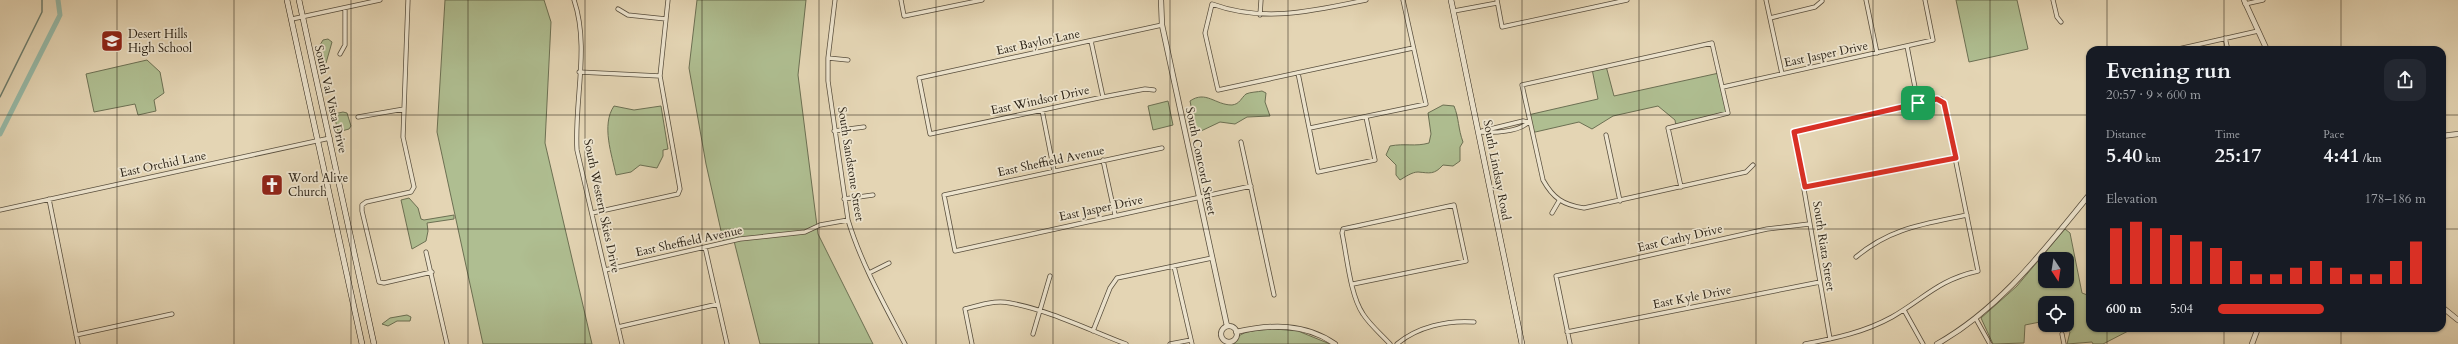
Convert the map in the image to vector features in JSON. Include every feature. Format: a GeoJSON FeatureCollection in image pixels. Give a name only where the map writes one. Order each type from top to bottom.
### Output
{"type":"FeatureCollection","features":[{"type":"Feature","properties":{"kind":"main road","name":"South Val Vista Drive"},"geometry":{"type":"LineString","coordinates":[[288,0],[362,344]]}},
{"type":"Feature","properties":{"kind":"main road","name":"South Val Vista Drive"},"geometry":{"type":"LineString","coordinates":[[299,0],[374,344]]}},
{"type":"Feature","properties":{"kind":"main road","name":"South Lindsay Road"},"geometry":{"type":"LineString","coordinates":[[1451,0],[1480,132],[1522,344]]}},
{"type":"Feature","properties":{"kind":"street"},"geometry":{"type":"LineString","coordinates":[[292,19],[380,0]]}},
{"type":"Feature","properties":{"kind":"street"},"geometry":{"type":"LineString","coordinates":[[408,0],[403,137],[414,188],[411,192],[366,202],[362,205],[376,278],[379,282],[384,283],[432,272]]}},
{"type":"Feature","properties":{"kind":"street","name":"South Western Skies Drive"},"geometry":{"type":"LineString","coordinates":[[574,0],[581,28],[575,125],[577,150],[622,344]]}},
{"type":"Feature","properties":{"kind":"street"},"geometry":{"type":"LineString","coordinates":[[592,213],[678,194],[680,189],[660,76],[668,0]]}},
{"type":"Feature","properties":{"kind":"street","name":"South Sandstone Street"},"geometry":{"type":"LineString","coordinates":[[835,0],[828,58],[834,131],[848,220],[853,239],[905,344]]}},
{"type":"Feature","properties":{"kind":"street"},"geometry":{"type":"LineString","coordinates":[[901,0],[904,16],[982,0]]}},
{"type":"Feature","properties":{"kind":"street","name":"South Concord Street"},"geometry":{"type":"LineString","coordinates":[[1161,0],[1162,25],[1227,326]]}},
{"type":"Feature","properties":{"kind":"street"},"geometry":{"type":"LineString","coordinates":[[1260,15],[1261,0]]}},
{"type":"Feature","properties":{"kind":"street"},"geometry":{"type":"LineString","coordinates":[[1366,0],[1308,12],[1260,15],[1226,9],[1212,4],[1205,33],[1218,90],[1413,48]]}},
{"type":"Feature","properties":{"kind":"street"},"geometry":{"type":"LineString","coordinates":[[1310,128],[1426,104],[1403,0]]}},
{"type":"Feature","properties":{"kind":"street"},"geometry":{"type":"LineString","coordinates":[[1454,11],[1497,2],[1502,27],[1627,0]]}},
{"type":"Feature","properties":{"kind":"street"},"geometry":{"type":"LineString","coordinates":[[1766,0],[1782,74]]}},
{"type":"Feature","properties":{"kind":"street"},"geometry":{"type":"LineString","coordinates":[[1866,0],[1877,53]]}},
{"type":"Feature","properties":{"kind":"street","name":"East Jasper Drive"},"geometry":{"type":"LineString","coordinates":[[1723,87],[1933,40],[1925,0]]}},
{"type":"Feature","properties":{"kind":"street"},"geometry":{"type":"LineString","coordinates":[[2053,0],[2056,17],[2062,22]]}},
{"type":"Feature","properties":{"kind":"street"},"geometry":{"type":"LineString","coordinates":[[2263,0],[2244,2],[2265,46]]}},
{"type":"Feature","properties":{"kind":"street"},"geometry":{"type":"LineString","coordinates":[[1770,18],[1815,7],[1822,1]]}},
{"type":"Feature","properties":{"kind":"street"},"geometry":{"type":"LineString","coordinates":[[340,54],[345,45],[345,8]]}},
{"type":"Feature","properties":{"kind":"street"},"geometry":{"type":"LineString","coordinates":[[618,9],[628,15],[666,19]]}},
{"type":"Feature","properties":{"kind":"street","name":"East Baylor Lane"},"geometry":{"type":"LineString","coordinates":[[930,134],[919,78],[1162,25]]}},
{"type":"Feature","properties":{"kind":"street"},"geometry":{"type":"LineString","coordinates":[[2191,46],[2258,31]]}},
{"type":"Feature","properties":{"kind":"street"},"geometry":{"type":"LineString","coordinates":[[2225,38],[2227,46]]}},
{"type":"Feature","properties":{"kind":"street"},"geometry":{"type":"LineString","coordinates":[[1091,41],[1103,97]]}},
{"type":"Feature","properties":{"kind":"street"},"geometry":{"type":"LineString","coordinates":[[1680,187],[1668,128],[1728,114],[1712,43],[1522,85],[1542,180],[1550,193],[1559,201],[1584,208],[1620,201],[1746,172],[1754,165]]}},
{"type":"Feature","properties":{"kind":"street"},"geometry":{"type":"LineString","coordinates":[[1805,344],[1867,329],[1904,310],[1947,280],[1978,271],[1944,103],[1941,99],[1918,103],[1907,46]]}},
{"type":"Feature","properties":{"kind":"street"},"geometry":{"type":"LineString","coordinates":[[828,58],[848,60]]}},
{"type":"Feature","properties":{"kind":"street"},"geometry":{"type":"LineString","coordinates":[[579,72],[660,76]]}},
{"type":"Feature","properties":{"kind":"street"},"geometry":{"type":"LineString","coordinates":[[1298,73],[1318,172],[1375,160],[1366,117]]}},
{"type":"Feature","properties":{"kind":"street","name":"East Windsor Drive"},"geometry":{"type":"LineString","coordinates":[[930,134],[1103,97],[1145,89],[1154,90]]}},
{"type":"Feature","properties":{"kind":"street","name":"South Riata Street"},"geometry":{"type":"LineString","coordinates":[[1830,339],[1809,224],[1805,187],[1794,132],[1918,103]]}},
{"type":"Feature","properties":{"kind":"street"},"geometry":{"type":"LineString","coordinates":[[358,117],[404,109]]}},
{"type":"Feature","properties":{"kind":"street"},"geometry":{"type":"LineString","coordinates":[[1042,110],[1054,171]]}},
{"type":"Feature","properties":{"kind":"street"},"geometry":{"type":"LineString","coordinates":[[1480,132],[1492,133],[1525,126],[1529,122]]}},
{"type":"Feature","properties":{"kind":"street"},"geometry":{"type":"LineString","coordinates":[[834,131],[864,127]]}},
{"type":"Feature","properties":{"kind":"street"},"geometry":{"type":"LineString","coordinates":[[2446,136],[2458,134]]}},
{"type":"Feature","properties":{"kind":"street"},"geometry":{"type":"LineString","coordinates":[[1606,135],[1620,201]]}},
{"type":"Feature","properties":{"kind":"street","name":"East Orchid Lane"},"geometry":{"type":"LineString","coordinates":[[0,210],[330,138]]}},
{"type":"Feature","properties":{"kind":"street"},"geometry":{"type":"LineString","coordinates":[[1241,142],[1274,295]]}},
{"type":"Feature","properties":{"kind":"street","name":"East Sheffield Avenue"},"geometry":{"type":"LineString","coordinates":[[955,251],[944,195],[1162,148]]}},
{"type":"Feature","properties":{"kind":"street"},"geometry":{"type":"LineString","coordinates":[[1805,187],[1956,158]]}},
{"type":"Feature","properties":{"kind":"street"},"geometry":{"type":"LineString","coordinates":[[1104,160],[1115,215]]}},
{"type":"Feature","properties":{"kind":"street","name":"East Jasper Drive"},"geometry":{"type":"LineString","coordinates":[[955,251],[1251,186]]}},
{"type":"Feature","properties":{"kind":"street"},"geometry":{"type":"LineString","coordinates":[[844,199],[873,195]]}},
{"type":"Feature","properties":{"kind":"street"},"geometry":{"type":"LineString","coordinates":[[49,199],[78,344]]}},
{"type":"Feature","properties":{"kind":"street"},"geometry":{"type":"LineString","coordinates":[[1937,344],[1976,319],[2021,276],[2086,199]]}},
{"type":"Feature","properties":{"kind":"street"},"geometry":{"type":"LineString","coordinates":[[1552,213],[1559,201]]}},
{"type":"Feature","properties":{"kind":"street"},"geometry":{"type":"LineString","coordinates":[[1353,284],[1466,261],[1454,205],[1343,229],[1353,284],[1357,302],[1363,314],[1390,344]]}},
{"type":"Feature","properties":{"kind":"street"},"geometry":{"type":"LineString","coordinates":[[1856,257],[1868,246],[1894,232],[1966,215]]}},
{"type":"Feature","properties":{"kind":"street","name":"East Sheffield Avenue"},"geometry":{"type":"LineString","coordinates":[[605,270],[740,239],[805,232],[820,225],[848,220]]}},
{"type":"Feature","properties":{"kind":"street","name":"East Cathy Drive"},"geometry":{"type":"LineString","coordinates":[[1567,332],[1556,276],[1767,229],[1809,224]]}},
{"type":"Feature","properties":{"kind":"street"},"geometry":{"type":"LineString","coordinates":[[705,247],[727,344]]}},
{"type":"Feature","properties":{"kind":"street"},"geometry":{"type":"LineString","coordinates":[[426,252],[448,344]]}},
{"type":"Feature","properties":{"kind":"street"},"geometry":{"type":"LineString","coordinates":[[1093,331],[1110,288],[1117,278],[1212,258]]}},
{"type":"Feature","properties":{"kind":"street"},"geometry":{"type":"LineString","coordinates":[[869,272],[889,263]]}},
{"type":"Feature","properties":{"kind":"street"},"geometry":{"type":"LineString","coordinates":[[1170,344],[1191,342],[1174,266]]}},
{"type":"Feature","properties":{"kind":"street"},"geometry":{"type":"LineString","coordinates":[[1033,334],[1050,276]]}},
{"type":"Feature","properties":{"kind":"street","name":"East Kyle Drive"},"geometry":{"type":"LineString","coordinates":[[1567,332],[1820,282]]}},
{"type":"Feature","properties":{"kind":"street"},"geometry":{"type":"LineString","coordinates":[[972,344],[965,309],[999,302],[1010,303],[1039,311],[1126,344]]}},
{"type":"Feature","properties":{"kind":"street"},"geometry":{"type":"LineString","coordinates":[[618,327],[718,304]]}},
{"type":"Feature","properties":{"kind":"street"},"geometry":{"type":"LineString","coordinates":[[1904,310],[1923,344]]}},
{"type":"Feature","properties":{"kind":"street"},"geometry":{"type":"LineString","coordinates":[[2446,310],[2458,320]]}},
{"type":"Feature","properties":{"kind":"street"},"geometry":{"type":"LineString","coordinates":[[76,335],[172,314]]}},
{"type":"Feature","properties":{"kind":"street"},"geometry":{"type":"LineString","coordinates":[[1976,319],[1990,344]]}},
{"type":"Feature","properties":{"kind":"street"},"geometry":{"type":"LineString","coordinates":[[1397,344],[1406,336],[1422,329],[1459,321],[1474,322]]}},
{"type":"Feature","properties":{"kind":"street"},"geometry":{"type":"LineString","coordinates":[[1227,326],[1234,328],[1236,332],[1235,339],[1230,343],[1223,339],[1221,334],[1222,329],[1227,326]]}},
{"type":"Feature","properties":{"kind":"street"},"geometry":{"type":"LineString","coordinates":[[1236,332],[1267,326],[1290,327],[1315,333],[1336,344]]}},
{"type":"Feature","properties":{"kind":"street"},"geometry":{"type":"LineString","coordinates":[[1567,332],[1570,344]]}},
{"type":"Feature","properties":{"kind":"street"},"geometry":{"type":"LineString","coordinates":[[2252,344],[2256,332]]}},
{"type":"Feature","properties":{"kind":"street"},"geometry":{"type":"LineString","coordinates":[[2062,334],[2064,344]]}},
{"type":"Feature","properties":{"kind":"green space"},"geometry":{"type":"Polygon","coordinates":[[[445,0],[544,0],[551,22],[545,143],[592,344],[483,344],[437,132],[445,0]]]}},
{"type":"Feature","properties":{"kind":"green space"},"geometry":{"type":"Polygon","coordinates":[[[697,0],[806,0],[798,75],[818,234],[873,344],[760,344],[734,241],[724,244],[706,164],[689,68],[697,0]]]}},
{"type":"Feature","properties":{"kind":"green space"},"geometry":{"type":"Polygon","coordinates":[[[1956,0],[2017,0],[2028,49],[1969,62],[1956,0]]]}},
{"type":"Feature","properties":{"kind":"green space"},"geometry":{"type":"Polygon","coordinates":[[[328,39],[332,42],[326,63],[323,64],[320,45],[323,40],[328,39]]]}},
{"type":"Feature","properties":{"kind":"green space"},"geometry":{"type":"Polygon","coordinates":[[[147,60],[160,72],[164,93],[154,100],[156,111],[138,115],[135,104],[94,112],[86,74],[147,60]]]}},
{"type":"Feature","properties":{"kind":"green space"},"geometry":{"type":"Polygon","coordinates":[[[1606,66],[1614,96],[1719,73],[1728,113],[1676,126],[1675,120],[1658,106],[1613,116],[1592,129],[1579,122],[1531,133],[1528,115],[1598,99],[1592,69],[1606,66]]]}},
{"type":"Feature","properties":{"kind":"green space"},"geometry":{"type":"Polygon","coordinates":[[[1262,91],[1266,93],[1265,102],[1270,116],[1247,117],[1235,124],[1220,122],[1201,131],[1196,130],[1190,101],[1196,98],[1206,97],[1221,103],[1232,105],[1239,102],[1246,94],[1262,91]]]}},
{"type":"Feature","properties":{"kind":"green space"},"geometry":{"type":"Polygon","coordinates":[[[1168,101],[1173,125],[1153,130],[1148,106],[1168,101]]]}},
{"type":"Feature","properties":{"kind":"green space"},"geometry":{"type":"Polygon","coordinates":[[[1443,105],[1454,106],[1456,110],[1463,142],[1460,147],[1460,161],[1453,166],[1443,165],[1432,173],[1413,173],[1400,180],[1396,175],[1396,165],[1386,155],[1390,146],[1419,145],[1429,143],[1431,134],[1428,113],[1443,105]]]}},
{"type":"Feature","properties":{"kind":"green space"},"geometry":{"type":"Polygon","coordinates":[[[614,106],[634,110],[661,106],[668,149],[663,150],[663,156],[657,168],[640,165],[631,172],[616,175],[610,149],[608,131],[608,122],[614,106]]]}},
{"type":"Feature","properties":{"kind":"green space"},"geometry":{"type":"Polygon","coordinates":[[[343,112],[347,113],[351,126],[349,129],[338,132],[334,114],[343,112]]]}},
{"type":"Feature","properties":{"kind":"green space"},"geometry":{"type":"Polygon","coordinates":[[[409,198],[418,208],[421,219],[424,220],[454,215],[454,219],[427,223],[428,231],[426,241],[412,249],[401,200],[409,198]]]}},
{"type":"Feature","properties":{"kind":"green space"},"geometry":{"type":"Polygon","coordinates":[[[2065,229],[2070,233],[2074,252],[2046,252],[2065,229]]]}},
{"type":"Feature","properties":{"kind":"green space"},"geometry":{"type":"Polygon","coordinates":[[[2074,253],[2082,293],[2086,294],[2086,332],[2126,332],[2103,344],[2093,344],[2092,342],[2067,344],[2070,332],[2074,332],[2074,296],[2038,296],[2038,322],[2025,325],[2024,343],[1993,344],[1981,318],[2017,286],[2038,261],[2038,288],[2074,288],[2074,253]]]}},
{"type":"Feature","properties":{"kind":"green space"},"geometry":{"type":"Polygon","coordinates":[[[407,315],[411,317],[410,321],[397,321],[388,326],[382,324],[390,318],[407,315]]]}},
{"type":"Feature","properties":{"kind":"green space"},"geometry":{"type":"Polygon","coordinates":[[[1275,329],[1298,331],[1330,344],[1234,344],[1240,335],[1245,333],[1257,330],[1275,329]]]}},
{"type":"Feature","properties":{"kind":"waterway"},"geometry":{"type":"LineString","coordinates":[[0,97],[42,12],[42,0]]}},
{"type":"Feature","properties":{"kind":"waterway"},"geometry":{"type":"LineString","coordinates":[[0,134],[60,15],[58,0]]}},
{"type":"Feature","properties":{"kind":"place","name":"Desert Hills High School"},"geometry":{"type":"Point","coordinates":[112,41]}},
{"type":"Feature","properties":{"kind":"place","name":"Word Alive Church"},"geometry":{"type":"Point","coordinates":[272,185]}},
{"type":"Feature","properties":{"kind":"route"},"geometry":{"type":"LineString","coordinates":[[1937,99],[1941,99],[1944,103],[1956,158],[1892,172],[1855,177],[1805,187],[1794,132],[1918,103],[1937,99]]}}]}
